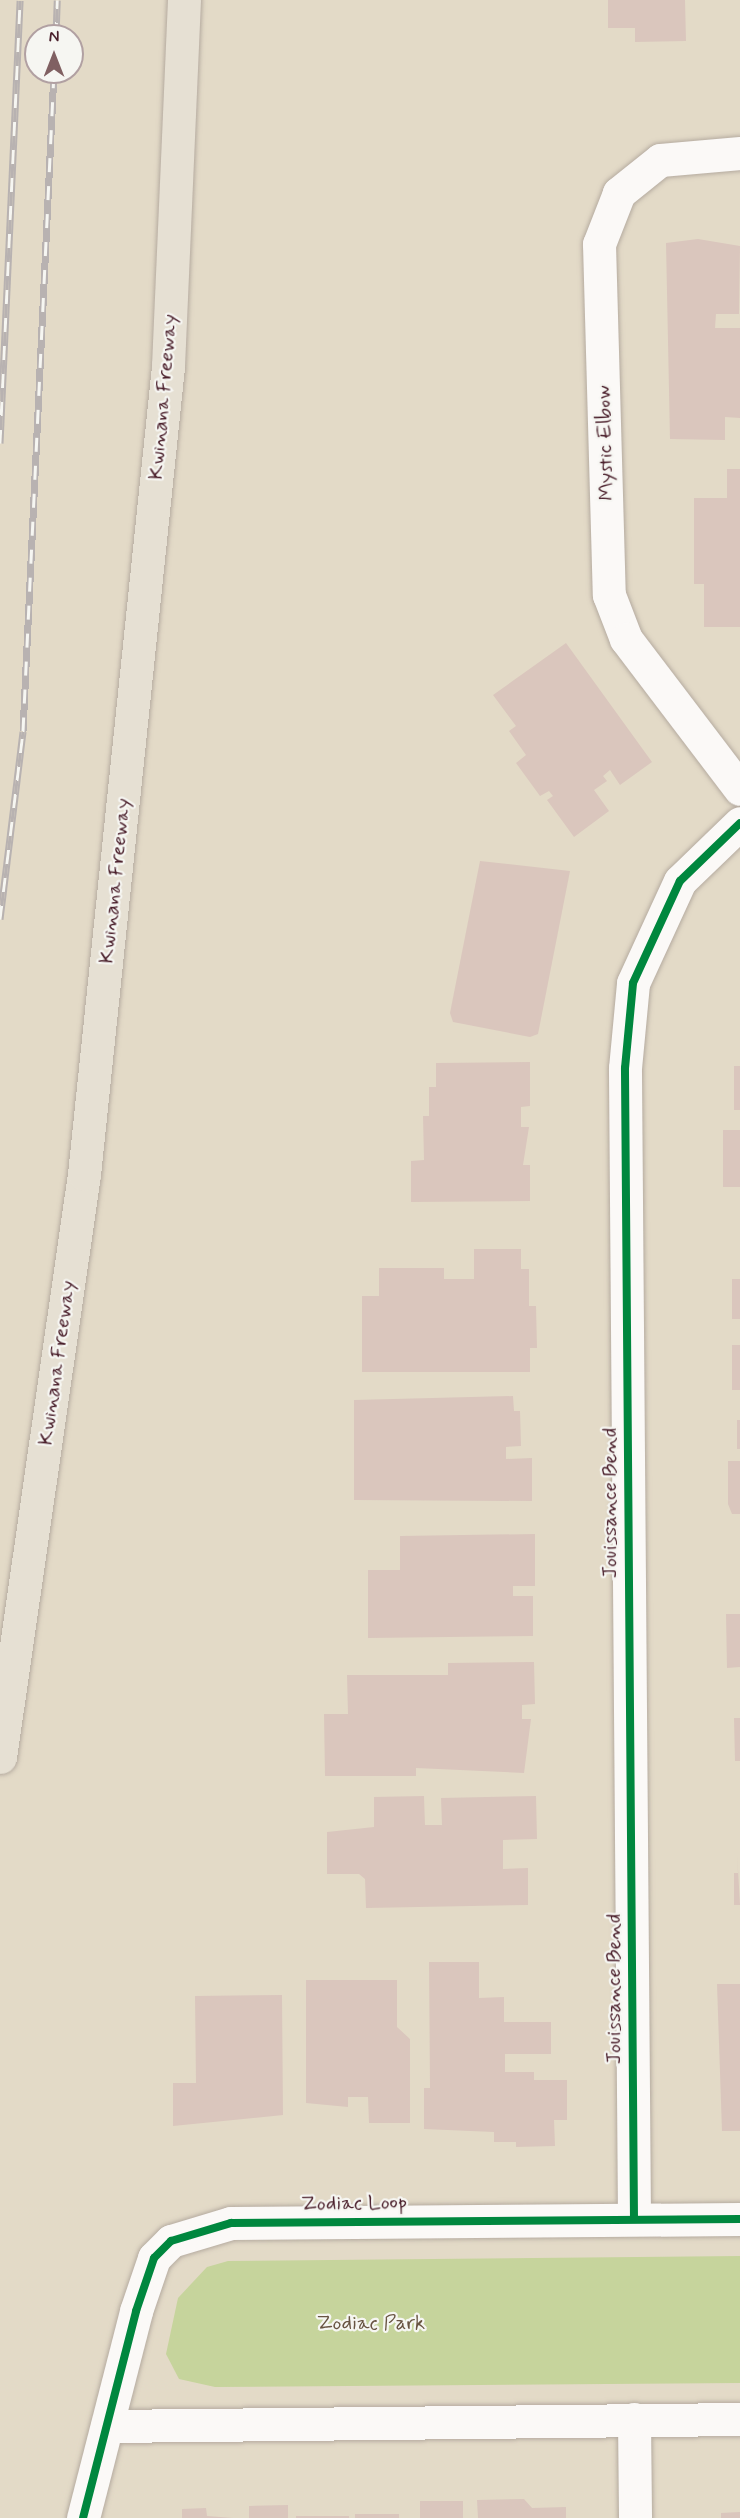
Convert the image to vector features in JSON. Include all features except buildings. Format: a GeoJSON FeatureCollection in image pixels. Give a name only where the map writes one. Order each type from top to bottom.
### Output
{"type":"FeatureCollection","features":[{"type":"Feature","properties":{"kind":"highway","name":"Kwinana Freeway"},"geometry":{"type":"LineString","coordinates":[[0,1757],[86,1162],[168,366],[184,0]]}},
{"type":"Feature","properties":{"kind":"street","name":"Mystic Elbow"},"geometry":{"type":"LineString","coordinates":[[740,153],[660,160],[619,194],[599,244],[609,596],[626,639],[740,789]]}},
{"type":"Feature","properties":{"kind":"street","name":"Jouissance Bend"},"geometry":{"type":"LineString","coordinates":[[634,2219],[625,1068],[633,983],[680,881],[740,823]]}},
{"type":"Feature","properties":{"kind":"street","name":"Zodiac Loop"},"geometry":{"type":"LineString","coordinates":[[83,2518],[154,2258],[171,2241],[192,2232],[231,2223],[740,2219]]}},
{"type":"Feature","properties":{"kind":"street"},"geometry":{"type":"LineString","coordinates":[[634,2419],[635,2518]]}},
{"type":"Feature","properties":{"kind":"street"},"geometry":{"type":"LineString","coordinates":[[107,2426],[740,2419]]}},
{"type":"Feature","properties":{"kind":"green space","name":"Zodiac Park"},"geometry":{"type":"Polygon","coordinates":[[[740,2256],[740,2383],[215,2387],[179,2379],[166,2354],[178,2298],[207,2267],[228,2261],[740,2256]]]}},
{"type":"Feature","properties":{"kind":"railway"},"geometry":{"type":"LineString","coordinates":[[0,443],[20,0]]}},
{"type":"Feature","properties":{"kind":"railway"},"geometry":{"type":"LineString","coordinates":[[56,24],[57,0]]}},
{"type":"Feature","properties":{"kind":"railway"},"geometry":{"type":"LineString","coordinates":[[0,919],[23,731],[53,84]]}},
{"type":"Feature","properties":{"kind":"cycle path"},"geometry":{"type":"LineString","coordinates":[[634,2219],[625,1068],[633,983],[680,881],[740,823]]}},
{"type":"Feature","properties":{"kind":"cycle path"},"geometry":{"type":"LineString","coordinates":[[83,2518],[136,2311],[154,2258],[171,2241],[231,2223],[740,2219]]}}]}
